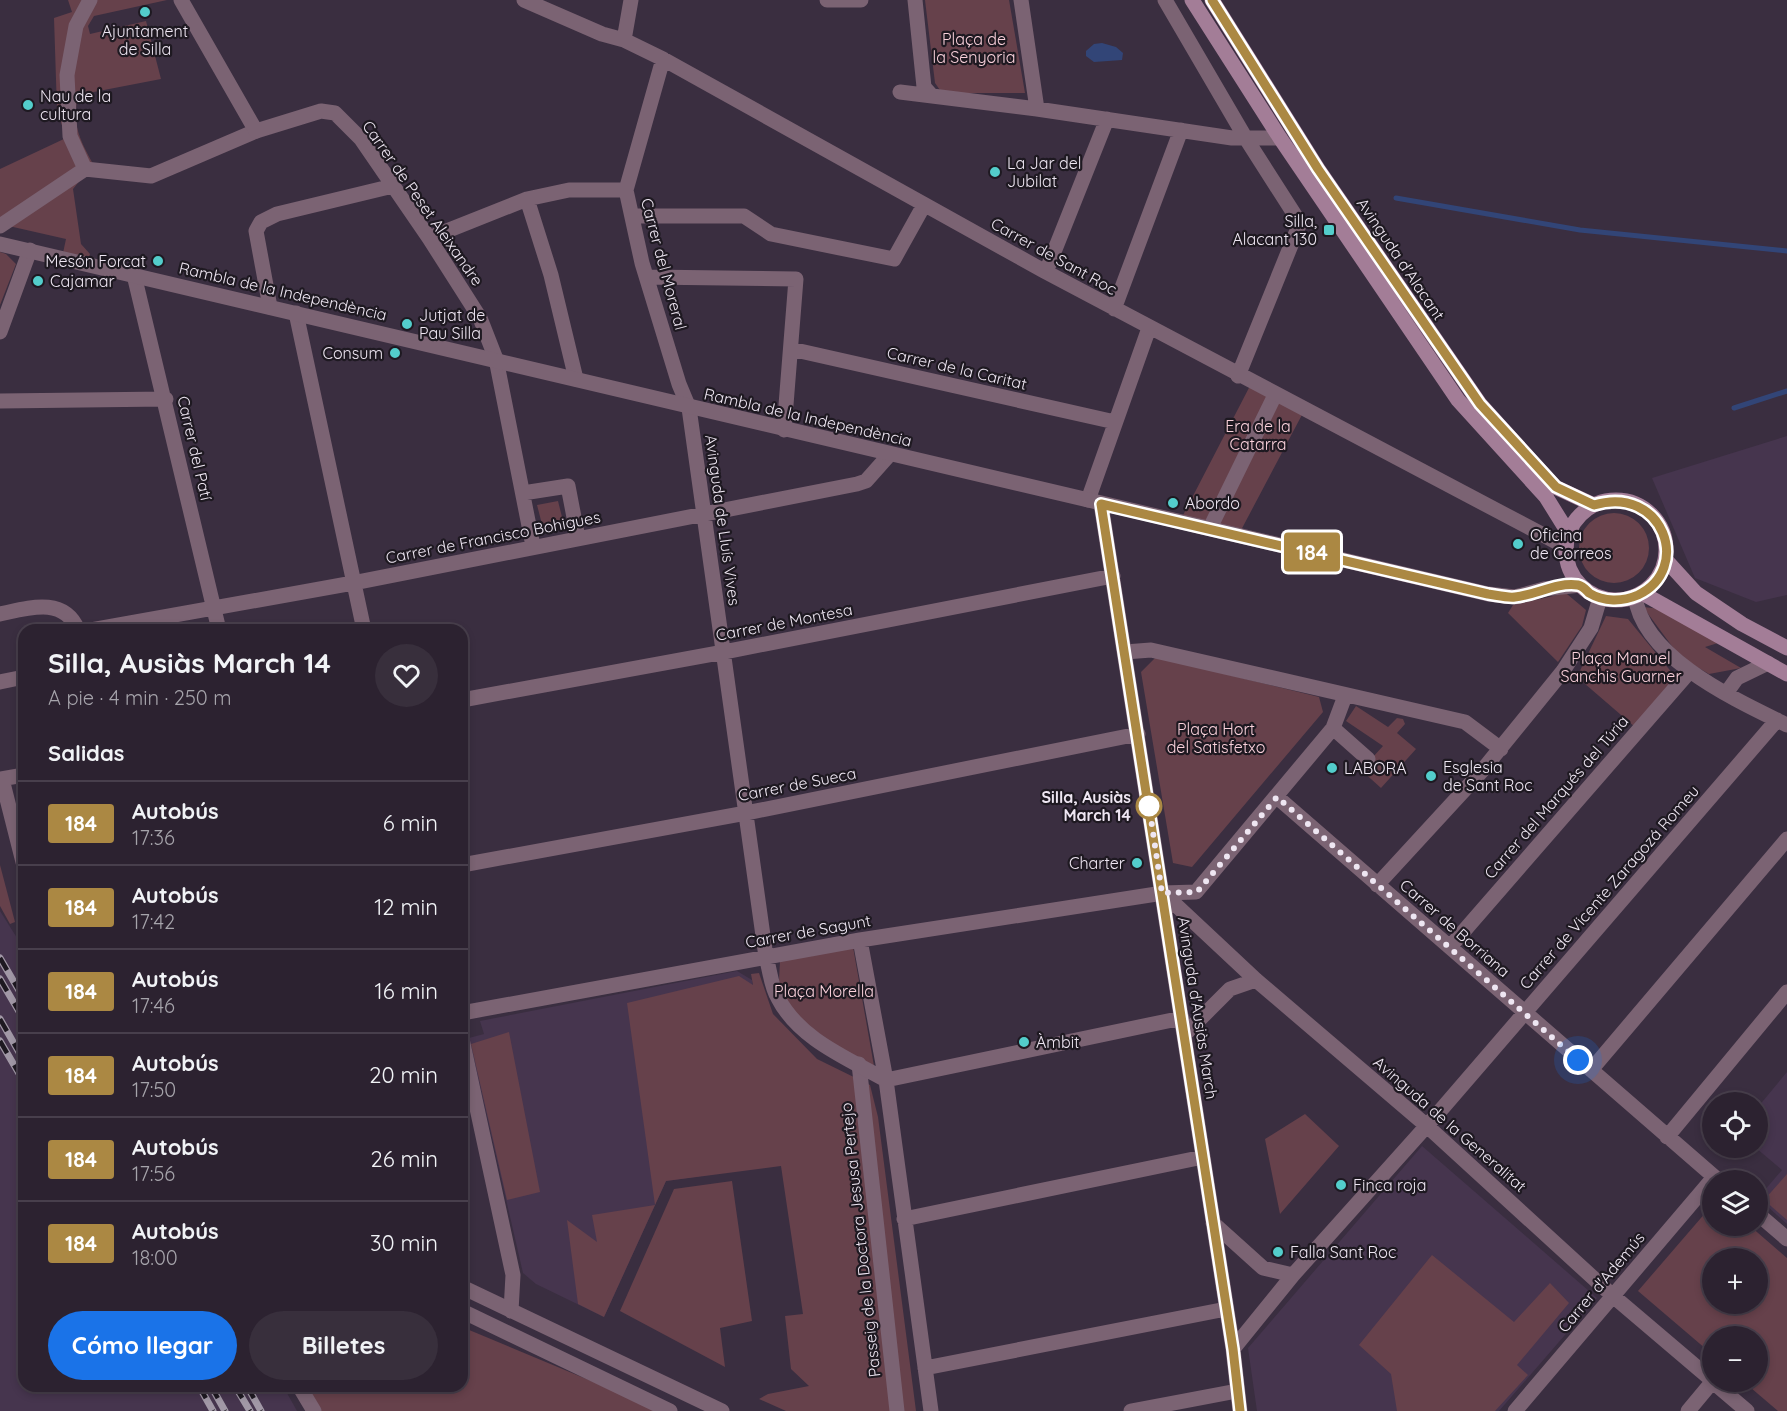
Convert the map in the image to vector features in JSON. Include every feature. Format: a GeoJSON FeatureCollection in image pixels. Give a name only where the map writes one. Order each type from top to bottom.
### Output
{"type":"FeatureCollection","features":[{"type":"Feature","properties":{"kind":"main road","name":"Avinguda d'Alacant"},"geometry":{"type":"LineString","coordinates":[[1192,0],[1280,138],[1458,400],[1546,497],[1567,540]]}},
{"type":"Feature","properties":{"kind":"main road","name":"Avinguda d'Alacant"},"geometry":{"type":"LineString","coordinates":[[1212,0],[1318,169],[1473,394],[1507,437],[1556,487],[1594,505]]}},
{"type":"Feature","properties":{"kind":"main road"},"geometry":{"type":"LineString","coordinates":[[1610,500],[1625,501],[1640,506],[1661,528],[1666,543],[1665,559],[1653,584],[1639,594],[1624,600],[1600,598],[1580,585],[1572,574],[1567,540],[1575,522],[1594,505],[1610,500]]}},
{"type":"Feature","properties":{"kind":"main road"},"geometry":{"type":"LineString","coordinates":[[1665,559],[1696,593],[1742,624],[1787,648]]}},
{"type":"Feature","properties":{"kind":"main road"},"geometry":{"type":"LineString","coordinates":[[1639,594],[1787,674]]}},
{"type":"Feature","properties":{"kind":"street"},"geometry":{"type":"LineString","coordinates":[[0,226],[85,169],[70,136],[67,75],[79,18],[90,0]]}},
{"type":"Feature","properties":{"kind":"street"},"geometry":{"type":"LineString","coordinates":[[181,0],[255,131]]}},
{"type":"Feature","properties":{"kind":"street","name":"Carrer de Sant Roc"},"geometry":{"type":"LineString","coordinates":[[524,0],[602,34],[624,39],[663,59],[924,205],[1238,376],[1567,540]]}},
{"type":"Feature","properties":{"kind":"street"},"geometry":{"type":"LineString","coordinates":[[624,39],[631,0]]}},
{"type":"Feature","properties":{"kind":"street"},"geometry":{"type":"LineString","coordinates":[[827,0],[861,0]]}},
{"type":"Feature","properties":{"kind":"street"},"geometry":{"type":"LineString","coordinates":[[915,0],[924,87],[932,96]]}},
{"type":"Feature","properties":{"kind":"street"},"geometry":{"type":"LineString","coordinates":[[1021,0],[1037,109]]}},
{"type":"Feature","properties":{"kind":"street"},"geometry":{"type":"LineString","coordinates":[[1165,0],[1245,137],[1300,223],[1238,376]]}},
{"type":"Feature","properties":{"kind":"street","name":"Carrer del Moreral"},"geometry":{"type":"LineString","coordinates":[[663,59],[626,190],[647,277],[679,384],[689,408]]}},
{"type":"Feature","properties":{"kind":"street"},"geometry":{"type":"LineString","coordinates":[[900,92],[1181,130],[1245,137],[1280,138]]}},
{"type":"Feature","properties":{"kind":"street","name":"Carrer de Peset Aleixandre"},"geometry":{"type":"LineString","coordinates":[[85,169],[151,176],[255,131],[321,111],[335,113],[361,139],[429,238],[480,318],[496,359],[533,546]]}},
{"type":"Feature","properties":{"kind":"street"},"geometry":{"type":"LineString","coordinates":[[1046,272],[1107,119]]}},
{"type":"Feature","properties":{"kind":"street"},"geometry":{"type":"LineString","coordinates":[[1114,309],[1181,130]]}},
{"type":"Feature","properties":{"kind":"street"},"geometry":{"type":"LineString","coordinates":[[270,307],[256,231],[261,222],[277,214],[393,186]]}},
{"type":"Feature","properties":{"kind":"street"},"geometry":{"type":"LineString","coordinates":[[429,238],[527,199],[569,190],[626,190]]}},
{"type":"Feature","properties":{"kind":"street"},"geometry":{"type":"LineString","coordinates":[[527,199],[551,275],[576,379]]}},
{"type":"Feature","properties":{"kind":"street"},"geometry":{"type":"LineString","coordinates":[[632,216],[744,216],[771,234],[894,259],[924,205]]}},
{"type":"Feature","properties":{"kind":"street","name":"Rambla de la Independència"},"geometry":{"type":"LineString","coordinates":[[0,244],[496,359],[689,408],[1488,594],[1515,597],[1544,589],[1580,585]]}},
{"type":"Feature","properties":{"kind":"street"},"geometry":{"type":"LineString","coordinates":[[0,332],[30,250]]}},
{"type":"Feature","properties":{"kind":"street","name":"Carrer del Patí"},"geometry":{"type":"LineString","coordinates":[[134,274],[166,399],[217,624]]}},
{"type":"Feature","properties":{"kind":"street"},"geometry":{"type":"LineString","coordinates":[[647,277],[796,279],[792,349],[783,430]]}},
{"type":"Feature","properties":{"kind":"street"},"geometry":{"type":"LineString","coordinates":[[296,313],[363,624]]}},
{"type":"Feature","properties":{"kind":"street"},"geometry":{"type":"LineString","coordinates":[[1094,502],[1115,422],[1149,328]]}},
{"type":"Feature","properties":{"kind":"street","name":"Carrer de la Caritat"},"geometry":{"type":"LineString","coordinates":[[792,349],[1115,422]]}},
{"type":"Feature","properties":{"kind":"street"},"geometry":{"type":"LineString","coordinates":[[1210,528],[1275,395]]}},
{"type":"Feature","properties":{"kind":"street"},"geometry":{"type":"LineString","coordinates":[[0,400],[166,399]]}},
{"type":"Feature","properties":{"kind":"street","name":"Avinguda de Lluís Vives"},"geometry":{"type":"LineString","coordinates":[[689,408],[766,957],[777,997],[790,1018],[815,1040],[886,1080]]}},
{"type":"Feature","properties":{"kind":"street","name":"Carrer de Francisco Bohigues"},"geometry":{"type":"LineString","coordinates":[[123,624],[353,583],[866,481],[890,454]]}},
{"type":"Feature","properties":{"kind":"street"},"geometry":{"type":"LineString","coordinates":[[523,493],[568,486],[578,538]]}},
{"type":"Feature","properties":{"kind":"street","name":"Avinguda d'Ausiàs March"},"geometry":{"type":"LineString","coordinates":[[1094,502],[1113,576],[1233,1349],[1240,1411]]}},
{"type":"Feature","properties":{"kind":"street","name":"Carrer de Montesa"},"geometry":{"type":"LineString","coordinates":[[468,699],[724,652],[1113,576]]}},
{"type":"Feature","properties":{"kind":"street"},"geometry":{"type":"LineString","coordinates":[[1639,594],[1637,612],[1646,631],[1678,663],[1782,723]]}},
{"type":"Feature","properties":{"kind":"street"},"geometry":{"type":"LineString","coordinates":[[1377,885],[1501,749],[1563,671],[1591,628],[1600,598]]}},
{"type":"Feature","properties":{"kind":"street"},"geometry":{"type":"LineString","coordinates":[[0,614],[39,606],[52,606],[74,620],[76,624]]}},
{"type":"Feature","properties":{"kind":"street"},"geometry":{"type":"LineString","coordinates":[[1125,652],[1151,651],[1465,722],[1501,749]]}},
{"type":"Feature","properties":{"kind":"street"},"geometry":{"type":"LineString","coordinates":[[1727,692],[1737,678],[1768,663]]}},
{"type":"Feature","properties":{"kind":"street","name":"Carrer del Marqués del Túria"},"geometry":{"type":"LineString","coordinates":[[1450,947],[1690,671]]}},
{"type":"Feature","properties":{"kind":"street"},"geometry":{"type":"LineString","coordinates":[[0,682],[18,679]]}},
{"type":"Feature","properties":{"kind":"street","name":"Carrer de Sagunt"},"geometry":{"type":"LineString","coordinates":[[468,1012],[860,940],[1162,893],[1197,892],[1333,728],[1345,696]]}},
{"type":"Feature","properties":{"kind":"street","name":"Carrer de Vicente Zaragozá Romeu"},"geometry":{"type":"LineString","coordinates":[[1233,1349],[1293,1275],[1782,723]]}},
{"type":"Feature","properties":{"kind":"street"},"geometry":{"type":"LineString","coordinates":[[1333,728],[1368,759]]}},
{"type":"Feature","properties":{"kind":"street","name":"Carrer de Sueca"},"geometry":{"type":"LineString","coordinates":[[468,864],[746,813],[1138,734]]}},
{"type":"Feature","properties":{"kind":"street"},"geometry":{"type":"LineString","coordinates":[[18,776],[1,779],[18,843]]}},
{"type":"Feature","properties":{"kind":"street","name":"Carrer de Borriana"},"geometry":{"type":"LineString","coordinates":[[1277,797],[1706,1170]]}},
{"type":"Feature","properties":{"kind":"street"},"geometry":{"type":"LineString","coordinates":[[1591,1070],[1787,839]]}},
{"type":"Feature","properties":{"kind":"street","name":"Avinguda de la Generalitat"},"geometry":{"type":"LineString","coordinates":[[1162,893],[1256,980],[1427,1126],[1613,1296],[1702,1372]]}},
{"type":"Feature","properties":{"kind":"street"},"geometry":{"type":"LineString","coordinates":[[860,940],[886,1080],[931,1411]]}},
{"type":"Feature","properties":{"kind":"street"},"geometry":{"type":"LineString","coordinates":[[1184,1035],[1230,989],[1256,980]]}},
{"type":"Feature","properties":{"kind":"street"},"geometry":{"type":"LineString","coordinates":[[1667,1137],[1787,992]]}},
{"type":"Feature","properties":{"kind":"street"},"geometry":{"type":"LineString","coordinates":[[886,1080],[1182,1018]]}},
{"type":"Feature","properties":{"kind":"street","name":"Passeig de la Doctora Jesusa Pertejo"},"geometry":{"type":"LineString","coordinates":[[859,1064],[897,1411]]}},
{"type":"Feature","properties":{"kind":"street"},"geometry":{"type":"LineString","coordinates":[[468,1090],[513,1275],[511,1311]]}},
{"type":"Feature","properties":{"kind":"street"},"geometry":{"type":"LineString","coordinates":[[904,1219],[1203,1156]]}},
{"type":"Feature","properties":{"kind":"street","name":"Carrer d'Ademús"},"geometry":{"type":"LineString","coordinates":[[1515,1411],[1702,1195]]}},
{"type":"Feature","properties":{"kind":"street"},"geometry":{"type":"LineString","coordinates":[[1213,1223],[1263,1268],[1293,1275]]}},
{"type":"Feature","properties":{"kind":"street"},"geometry":{"type":"LineString","coordinates":[[1768,1223],[1787,1239]]}},
{"type":"Feature","properties":{"kind":"street"},"geometry":{"type":"LineString","coordinates":[[468,1290],[722,1411]]}},
{"type":"Feature","properties":{"kind":"street"},"geometry":{"type":"LineString","coordinates":[[925,1368],[1226,1310]]}},
{"type":"Feature","properties":{"kind":"street"},"geometry":{"type":"LineString","coordinates":[[468,1314],[670,1411]]}},
{"type":"Feature","properties":{"kind":"street"},"geometry":{"type":"LineString","coordinates":[[1131,1411],[1237,1391]]}},
{"type":"Feature","properties":{"kind":"street"},"geometry":{"type":"LineString","coordinates":[[303,1392],[314,1411]]}},
{"type":"Feature","properties":{"kind":"street"},"geometry":{"type":"LineString","coordinates":[[1688,1411],[1704,1392]]}},
{"type":"Feature","properties":{"kind":"street","name":"Avinguda de la Generalitat"},"geometry":{"type":"LineString","coordinates":[[1725,1392],[1747,1411]]}},
{"type":"Feature","properties":{"kind":"shaded area"},"geometry":{"type":"Polygon","coordinates":[[[1787,436],[1787,595],[1756,602],[1695,578],[1652,478],[1787,436]]]}},
{"type":"Feature","properties":{"kind":"shaded area"},"geometry":{"type":"Polygon","coordinates":[[[0,911],[18,940],[18,1392],[286,1392],[297,1411],[0,1411],[0,911]]]}},
{"type":"Feature","properties":{"kind":"shaded area"},"geometry":{"type":"Polygon","coordinates":[[[737,971],[752,980],[781,1165],[666,1181],[604,1317],[536,1284],[523,1273],[469,1038],[484,1034],[480,1021],[737,971]]]}},
{"type":"Feature","properties":{"kind":"shaded area"},"geometry":{"type":"Polygon","coordinates":[[[1787,1072],[1787,1224],[1768,1207],[1768,1186],[1782,1170],[1768,1158],[1768,1095],[1787,1072]]]}},
{"type":"Feature","properties":{"kind":"shaded area"},"geometry":{"type":"Polygon","coordinates":[[[1422,1146],[1597,1298],[1499,1411],[1257,1411],[1248,1348],[1422,1146]]]}},
{"type":"Feature","properties":{"kind":"green space"},"geometry":{"type":"Polygon","coordinates":[[[68,0],[167,0],[94,16],[88,26],[90,34],[146,21],[161,79],[78,95],[76,123],[93,164],[73,189],[81,244],[90,254],[89,258],[63,253],[66,239],[0,224],[0,169],[66,138],[57,110],[54,18],[72,12],[68,0]]]}},
{"type":"Feature","properties":{"kind":"green space","name":"Plaça de la Senyoria"},"geometry":{"type":"Polygon","coordinates":[[[925,0],[1009,0],[1025,93],[942,93],[935,83],[925,0]]]}},
{"type":"Feature","properties":{"kind":"green space"},"geometry":{"type":"Polygon","coordinates":[[[0,252],[6,254],[16,264],[0,305],[0,252]]]}},
{"type":"Feature","properties":{"kind":"green space","name":"Era de la Catarra"},"geometry":{"type":"Polygon","coordinates":[[[1252,382],[1304,411],[1239,534],[1180,521],[1252,382]]]}},
{"type":"Feature","properties":{"kind":"green space"},"geometry":{"type":"Polygon","coordinates":[[[558,501],[564,525],[543,528],[537,505],[558,501]]]}},
{"type":"Feature","properties":{"kind":"green space"},"geometry":{"type":"Polygon","coordinates":[[[1621,513],[1634,519],[1643,528],[1647,534],[1649,548],[1647,562],[1639,573],[1628,581],[1607,583],[1589,573],[1581,562],[1579,541],[1589,523],[1600,515],[1621,513]]]}},
{"type":"Feature","properties":{"kind":"green space"},"geometry":{"type":"Polygon","coordinates":[[[1567,594],[1586,610],[1582,626],[1558,662],[1508,613],[1513,605],[1567,594]]]}},
{"type":"Feature","properties":{"kind":"green space"},"geometry":{"type":"Polygon","coordinates":[[[1643,607],[1662,609],[1718,643],[1705,647],[1741,668],[1709,674],[1680,657],[1643,607]]]}},
{"type":"Feature","properties":{"kind":"green space","name":"Plaça Manuel Sanchis Guarner"},"geometry":{"type":"Polygon","coordinates":[[[1606,616],[1628,619],[1673,674],[1671,686],[1635,727],[1577,677],[1606,616]]]}},
{"type":"Feature","properties":{"kind":"green space","name":"Plaça Hort del Satisfetxo"},"geometry":{"type":"Polygon","coordinates":[[[1156,657],[1319,697],[1323,712],[1192,867],[1173,863],[1141,672],[1156,657]]]}},
{"type":"Feature","properties":{"kind":"green space"},"geometry":{"type":"Polygon","coordinates":[[[1356,706],[1388,727],[1397,718],[1403,719],[1405,724],[1397,733],[1416,749],[1381,788],[1361,770],[1383,746],[1346,721],[1356,706]]]}},
{"type":"Feature","properties":{"kind":"green space"},"geometry":{"type":"Polygon","coordinates":[[[0,865],[15,922],[10,924],[0,906],[0,865]]]}},
{"type":"Feature","properties":{"kind":"green space","name":"Plaça Morella"},"geometry":{"type":"Polygon","coordinates":[[[853,947],[874,1066],[806,1026],[785,1004],[780,992],[780,959],[853,947]]]}},
{"type":"Feature","properties":{"kind":"green space"},"geometry":{"type":"Polygon","coordinates":[[[759,973],[773,1014],[817,1059],[870,1085],[878,1117],[916,1411],[786,1411],[759,1399],[768,1394],[809,1386],[791,1369],[785,1316],[803,1314],[781,1166],[666,1181],[604,1317],[578,1304],[567,1220],[597,1242],[592,1215],[655,1205],[627,1003],[739,976],[753,985],[751,974],[759,973]]]}},
{"type":"Feature","properties":{"kind":"green space"},"geometry":{"type":"Polygon","coordinates":[[[509,1032],[540,1192],[507,1200],[471,1044],[509,1032]]]}},
{"type":"Feature","properties":{"kind":"green space"},"geometry":{"type":"Polygon","coordinates":[[[1305,1114],[1339,1146],[1280,1214],[1265,1139],[1305,1114]]]}},
{"type":"Feature","properties":{"kind":"green space"},"geometry":{"type":"Polygon","coordinates":[[[1787,1174],[1787,1220],[1768,1203],[1768,1195],[1787,1174]]]}},
{"type":"Feature","properties":{"kind":"green space"},"geometry":{"type":"Polygon","coordinates":[[[732,1181],[752,1321],[720,1328],[725,1367],[620,1311],[674,1189],[732,1181]]]}},
{"type":"Feature","properties":{"kind":"green space"},"geometry":{"type":"Polygon","coordinates":[[[1702,1217],[1702,1236],[1762,1236],[1787,1258],[1787,1411],[1778,1411],[1756,1392],[1768,1392],[1768,1326],[1702,1326],[1702,1346],[1638,1291],[1702,1217]]]}},
{"type":"Feature","properties":{"kind":"green space"},"geometry":{"type":"Polygon","coordinates":[[[1432,1255],[1514,1322],[1550,1283],[1569,1303],[1517,1365],[1528,1375],[1495,1411],[1397,1411],[1391,1374],[1359,1345],[1432,1255]]]}},
{"type":"Feature","properties":{"kind":"green space"},"geometry":{"type":"Polygon","coordinates":[[[468,1330],[663,1411],[320,1411],[309,1392],[468,1392],[468,1330]]]}},
{"type":"Feature","properties":{"kind":"water"},"geometry":{"type":"Polygon","coordinates":[[[1102,43],[1116,47],[1123,53],[1122,60],[1094,62],[1086,56],[1086,51],[1094,44],[1102,43]]]}},
{"type":"Feature","properties":{"kind":"waterway"},"geometry":{"type":"LineString","coordinates":[[1396,198],[1580,230],[1787,251]]}},
{"type":"Feature","properties":{"kind":"waterway"},"geometry":{"type":"LineString","coordinates":[[1734,408],[1787,391]]}},
{"type":"Feature","properties":{"kind":"railway"},"geometry":{"type":"LineString","coordinates":[[0,958],[18,989]]}},
{"type":"Feature","properties":{"kind":"railway"},"geometry":{"type":"LineString","coordinates":[[0,979],[18,1010]]}},
{"type":"Feature","properties":{"kind":"railway"},"geometry":{"type":"LineString","coordinates":[[0,1019],[18,1050]]}},
{"type":"Feature","properties":{"kind":"railway"},"geometry":{"type":"LineString","coordinates":[[0,1041],[18,1072]]}},
{"type":"Feature","properties":{"kind":"railway"},"geometry":{"type":"LineString","coordinates":[[202,1392],[213,1411]]}},
{"type":"Feature","properties":{"kind":"railway"},"geometry":{"type":"LineString","coordinates":[[214,1392],[225,1411]]}},
{"type":"Feature","properties":{"kind":"railway"},"geometry":{"type":"LineString","coordinates":[[239,1392],[250,1411]]}},
{"type":"Feature","properties":{"kind":"railway"},"geometry":{"type":"LineString","coordinates":[[250,1392],[261,1411]]}},
{"type":"Feature","properties":{"kind":"bus line","name":"184"},"geometry":{"type":"LineString","coordinates":[[1212,0],[1318,169],[1452,366],[1507,437],[1556,487],[1573,496],[1594,505],[1610,500],[1625,501],[1640,506],[1661,528],[1666,543],[1661,572],[1653,584],[1635,596],[1624,600],[1600,598],[1589,593],[1580,585],[1544,589],[1515,597],[1488,594],[1239,534],[1101,504],[1233,1349],[1240,1411]]}},
{"type":"Feature","properties":{"kind":"place","name":"Ajuntament de Silla"},"geometry":{"type":"Point","coordinates":[145,12]}},
{"type":"Feature","properties":{"kind":"place","name":"Nau de la cultura"},"geometry":{"type":"Point","coordinates":[28,105]}},
{"type":"Feature","properties":{"kind":"place","name":"La Jar del Jubilat"},"geometry":{"type":"Point","coordinates":[995,172]}},
{"type":"Feature","properties":{"kind":"place","name":"Silla, Alacant 130"},"geometry":{"type":"Point","coordinates":[1329,230]}},
{"type":"Feature","properties":{"kind":"place","name":"Mesón Forcat"},"geometry":{"type":"Point","coordinates":[158,261]}},
{"type":"Feature","properties":{"kind":"place","name":"Cajamar"},"geometry":{"type":"Point","coordinates":[38,281]}},
{"type":"Feature","properties":{"kind":"place","name":"Jutjat de Pau Silla"},"geometry":{"type":"Point","coordinates":[407,324]}},
{"type":"Feature","properties":{"kind":"place","name":"Consum"},"geometry":{"type":"Point","coordinates":[395,353]}},
{"type":"Feature","properties":{"kind":"place","name":"Abordo"},"geometry":{"type":"Point","coordinates":[1173,503]}},
{"type":"Feature","properties":{"kind":"place","name":"Oficina de Correos"},"geometry":{"type":"Point","coordinates":[1518,544]}},
{"type":"Feature","properties":{"kind":"place","name":"LABORA"},"geometry":{"type":"Point","coordinates":[1332,768]}},
{"type":"Feature","properties":{"kind":"place","name":"Esglesia de Sant Roc"},"geometry":{"type":"Point","coordinates":[1431,776]}},
{"type":"Feature","properties":{"kind":"place","name":"Silla, Ausiàs March 14"},"geometry":{"type":"Point","coordinates":[1149,806]}},
{"type":"Feature","properties":{"kind":"place","name":"Charter"},"geometry":{"type":"Point","coordinates":[1137,863]}},
{"type":"Feature","properties":{"kind":"place","name":"Àmbit"},"geometry":{"type":"Point","coordinates":[1024,1042]}},
{"type":"Feature","properties":{"kind":"place","name":"Finca roja"},"geometry":{"type":"Point","coordinates":[1341,1185]}},
{"type":"Feature","properties":{"kind":"place","name":"Falla Sant Roc"},"geometry":{"type":"Point","coordinates":[1278,1252]}},
{"type":"Feature","properties":{"kind":"route"},"geometry":{"type":"LineString","coordinates":[[1149,806],[1148,799],[1162,893],[1188,893],[1197,892],[1277,797],[1578,1060]]}}]}
